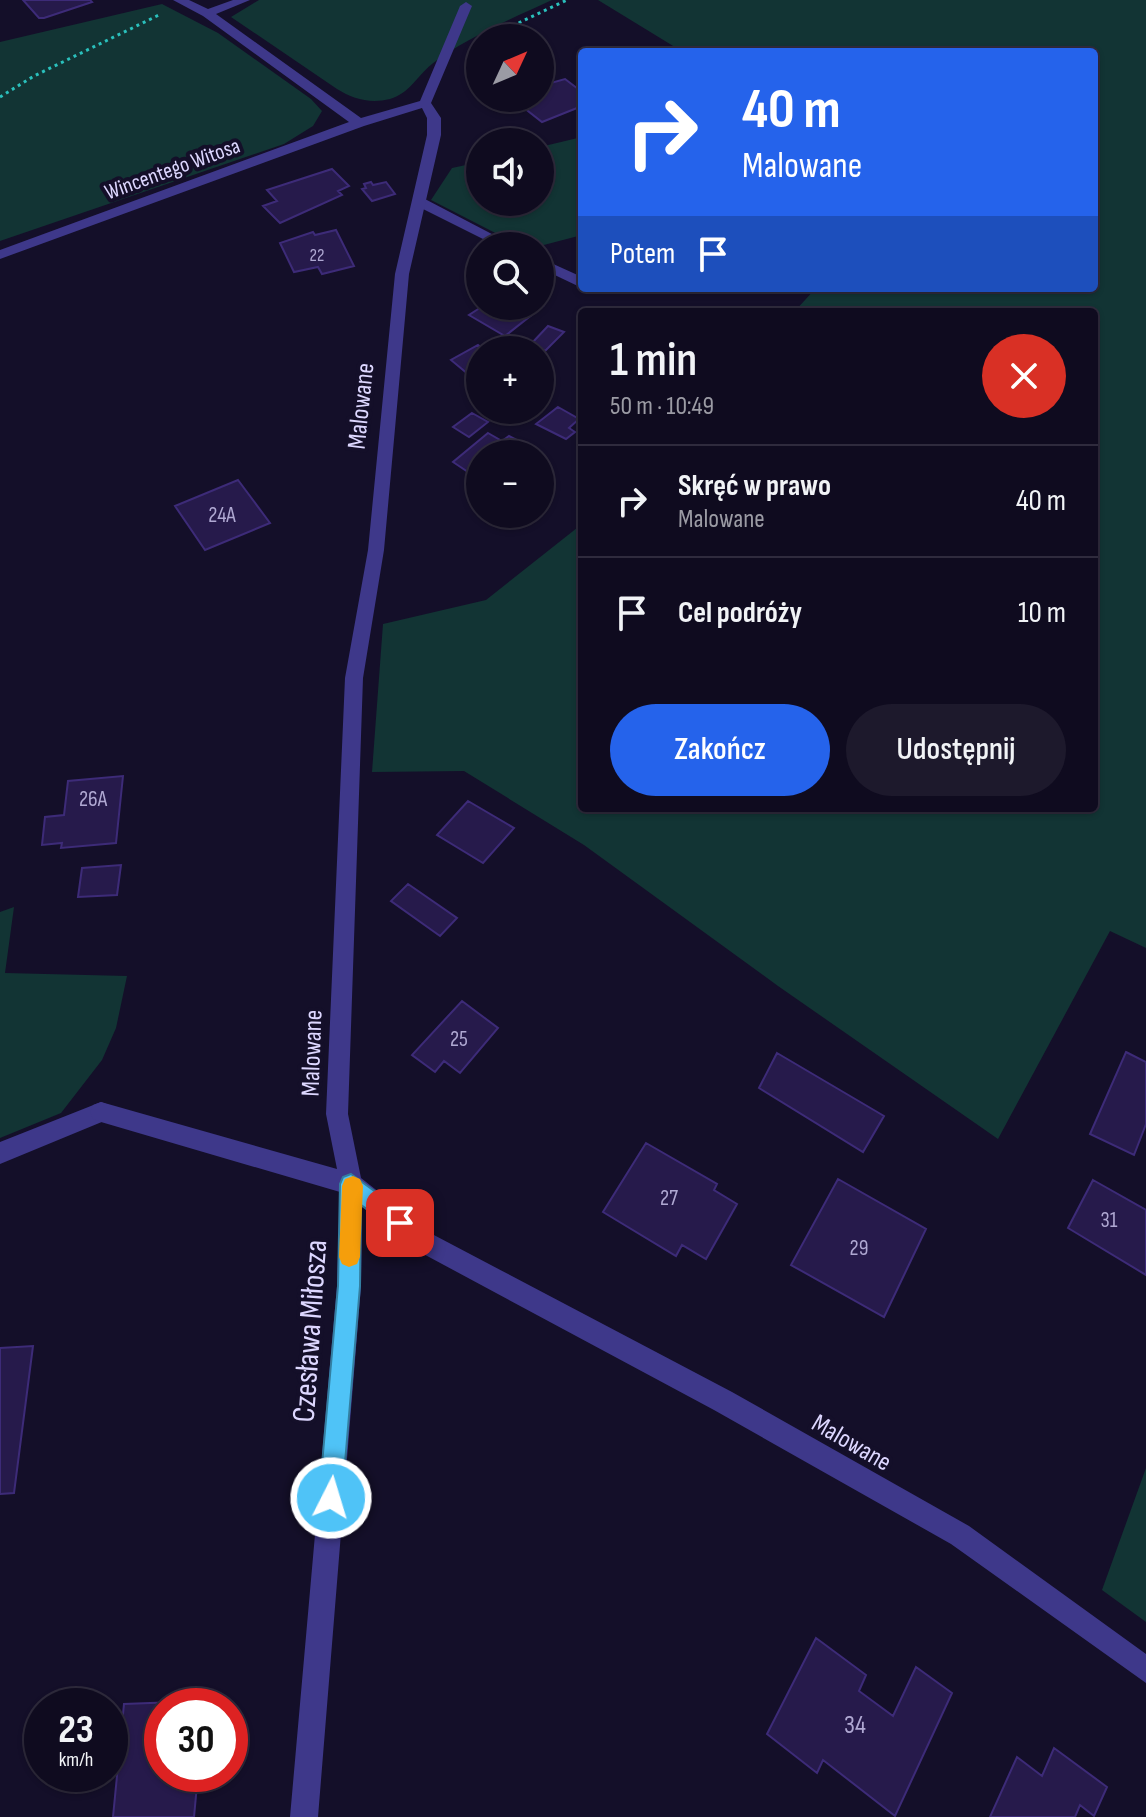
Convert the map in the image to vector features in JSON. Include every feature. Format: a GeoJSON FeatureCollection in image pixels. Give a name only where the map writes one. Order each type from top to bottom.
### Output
{"type":"FeatureCollection","features":[{"type":"Feature","properties":{"kind":"street"},"geometry":{"type":"LineString","coordinates":[[207,13],[244,0]]}},
{"type":"Feature","properties":{"kind":"street"},"geometry":{"type":"LineString","coordinates":[[184,3],[207,13],[359,123]]}},
{"type":"Feature","properties":{"kind":"street"},"geometry":{"type":"LineString","coordinates":[[425,103],[466,6]]}},
{"type":"Feature","properties":{"kind":"street","name":"Wincentego Witosa"},"geometry":{"type":"LineString","coordinates":[[0,255],[359,123],[425,103]]}},
{"type":"Feature","properties":{"kind":"street","name":"Malowane"},"geometry":{"type":"LineString","coordinates":[[425,103],[434,118],[434,135],[402,274],[379,492],[376,550],[354,678],[337,1114],[351,1184],[424,1242],[709,1394],[960,1535],[1146,1670]]}},
{"type":"Feature","properties":{"kind":"street"},"geometry":{"type":"LineString","coordinates":[[418,201],[480,232]]}},
{"type":"Feature","properties":{"kind":"street"},"geometry":{"type":"LineString","coordinates":[[554,269],[578,281]]}},
{"type":"Feature","properties":{"kind":"street"},"geometry":{"type":"LineString","coordinates":[[0,1153],[101,1112],[351,1184]]}},
{"type":"Feature","properties":{"kind":"street","name":"Czesława Miłosza"},"geometry":{"type":"LineString","coordinates":[[304,1817],[349,1286],[351,1184]]}},
{"type":"Feature","properties":{"kind":"path"},"geometry":{"type":"LineString","coordinates":[[516,24],[567,0]]}},
{"type":"Feature","properties":{"kind":"path"},"geometry":{"type":"LineString","coordinates":[[0,97],[184,3]]}},
{"type":"Feature","properties":{"kind":"green space"},"geometry":{"type":"Polygon","coordinates":[[[259,0],[552,0],[501,24],[466,24],[466,42],[432,64],[397,96],[376,101],[356,98],[337,89],[231,17],[259,0]]]}},
{"type":"Feature","properties":{"kind":"green space"},"geometry":{"type":"Polygon","coordinates":[[[598,0],[1146,0],[1146,948],[1110,931],[998,1139],[778,986],[584,845],[464,771],[372,772],[383,624],[486,600],[578,527],[578,812],[1098,812],[1098,308],[798,308],[812,292],[1098,292],[1098,48],[676,48],[598,0]]]}},
{"type":"Feature","properties":{"kind":"green space"},"geometry":{"type":"Polygon","coordinates":[[[162,4],[218,33],[311,99],[322,111],[313,126],[284,144],[0,241],[0,42],[162,4]]]}},
{"type":"Feature","properties":{"kind":"green space"},"geometry":{"type":"Polygon","coordinates":[[[578,138],[578,236],[554,242],[554,232],[494,232],[431,200],[452,168],[466,165],[466,216],[554,216],[554,144],[578,138]]]}},
{"type":"Feature","properties":{"kind":"green space"},"geometry":{"type":"Polygon","coordinates":[[[14,907],[5,973],[127,976],[116,1028],[102,1060],[61,1113],[0,1138],[0,912],[14,907]]]}},
{"type":"Feature","properties":{"kind":"green space"},"geometry":{"type":"Polygon","coordinates":[[[1146,1468],[1146,1622],[1102,1590],[1146,1468]]]}},
{"type":"Feature","properties":{"kind":"building"},"geometry":{"type":"Polygon","coordinates":[[[23,0],[90,0],[92,2],[39,18],[23,0]]]}},
{"type":"Feature","properties":{"kind":"building"},"geometry":{"type":"Polygon","coordinates":[[[565,79],[578,89],[578,108],[542,122],[529,112],[554,112],[554,82],[565,79]]]}},
{"type":"Feature","properties":{"kind":"building"},"geometry":{"type":"Polygon","coordinates":[[[332,169],[349,186],[338,191],[342,195],[280,223],[263,206],[277,201],[267,190],[332,169]]]}},
{"type":"Feature","properties":{"kind":"building"},"geometry":{"type":"Polygon","coordinates":[[[371,182],[373,185],[386,182],[395,194],[372,201],[362,189],[366,188],[364,184],[371,182]]]}},
{"type":"Feature","properties":{"kind":"building"},"geometry":{"type":"Polygon","coordinates":[[[336,230],[354,266],[322,274],[318,267],[294,272],[280,243],[313,232],[315,235],[336,230]]]}},
{"type":"Feature","properties":{"kind":"building"},"geometry":{"type":"Polygon","coordinates":[[[478,320],[525,320],[505,336],[478,320]]]}},
{"type":"Feature","properties":{"kind":"building"},"geometry":{"type":"Polygon","coordinates":[[[548,326],[564,332],[554,342],[554,336],[539,336],[548,326]]]}},
{"type":"Feature","properties":{"kind":"building"},"geometry":{"type":"Polygon","coordinates":[[[466,352],[466,372],[451,360],[466,352]]]}},
{"type":"Feature","properties":{"kind":"building"},"geometry":{"type":"Polygon","coordinates":[[[558,407],[578,418],[569,428],[575,432],[566,439],[536,424],[554,424],[554,410],[558,407]]]}},
{"type":"Feature","properties":{"kind":"building"},"geometry":{"type":"Polygon","coordinates":[[[466,417],[466,424],[485,424],[469,437],[453,427],[466,417]]]}},
{"type":"Feature","properties":{"kind":"building"},"geometry":{"type":"Polygon","coordinates":[[[488,433],[500,440],[480,440],[488,433]]]}},
{"type":"Feature","properties":{"kind":"building"},"geometry":{"type":"Polygon","coordinates":[[[466,451],[466,471],[453,462],[466,451]]]}},
{"type":"Feature","properties":{"kind":"building"},"geometry":{"type":"Polygon","coordinates":[[[238,480],[270,523],[205,550],[175,506],[238,480]]]}},
{"type":"Feature","properties":{"kind":"building"},"geometry":{"type":"Polygon","coordinates":[[[123,776],[116,843],[61,848],[62,843],[42,845],[45,817],[64,815],[68,781],[123,776]]]}},
{"type":"Feature","properties":{"kind":"building"},"geometry":{"type":"Polygon","coordinates":[[[468,801],[514,828],[483,863],[437,835],[468,801]]]}},
{"type":"Feature","properties":{"kind":"building"},"geometry":{"type":"Polygon","coordinates":[[[121,865],[117,895],[78,897],[82,868],[121,865]]]}},
{"type":"Feature","properties":{"kind":"building"},"geometry":{"type":"Polygon","coordinates":[[[408,884],[457,918],[440,936],[391,901],[408,884]]]}},
{"type":"Feature","properties":{"kind":"building"},"geometry":{"type":"Polygon","coordinates":[[[462,1001],[498,1028],[460,1073],[444,1061],[435,1072],[412,1055],[462,1001]]]}},
{"type":"Feature","properties":{"kind":"building"},"geometry":{"type":"Polygon","coordinates":[[[1126,1052],[1146,1062],[1146,1124],[1134,1155],[1090,1134],[1126,1052]]]}},
{"type":"Feature","properties":{"kind":"building"},"geometry":{"type":"Polygon","coordinates":[[[777,1053],[884,1116],[863,1152],[759,1088],[777,1053]]]}},
{"type":"Feature","properties":{"kind":"building"},"geometry":{"type":"Polygon","coordinates":[[[646,1143],[717,1184],[714,1190],[737,1204],[706,1259],[682,1245],[676,1256],[603,1212],[646,1143]]]}},
{"type":"Feature","properties":{"kind":"building"},"geometry":{"type":"Polygon","coordinates":[[[838,1179],[926,1229],[884,1317],[791,1265],[838,1179]]]}},
{"type":"Feature","properties":{"kind":"building"},"geometry":{"type":"Polygon","coordinates":[[[1093,1180],[1146,1210],[1146,1275],[1068,1228],[1093,1180]]]}},
{"type":"Feature","properties":{"kind":"building"},"geometry":{"type":"Polygon","coordinates":[[[33,1346],[14,1493],[0,1494],[0,1348],[33,1346]]]}},
{"type":"Feature","properties":{"kind":"building"},"geometry":{"type":"Polygon","coordinates":[[[816,1638],[866,1675],[859,1691],[893,1716],[916,1667],[952,1693],[895,1816],[823,1760],[817,1773],[767,1734],[816,1638]]]}},
{"type":"Feature","properties":{"kind":"building"},"geometry":{"type":"Polygon","coordinates":[[[144,1703],[144,1792],[196,1792],[194,1817],[113,1817],[115,1792],[128,1792],[128,1704],[144,1703]]]}},
{"type":"Feature","properties":{"kind":"building"},"geometry":{"type":"Polygon","coordinates":[[[1054,1748],[1107,1787],[1094,1816],[1080,1805],[1075,1817],[990,1817],[1017,1757],[1042,1776],[1054,1748]]]}},
{"type":"Feature","properties":{"kind":"slow traffic"},"geometry":{"type":"LineString","coordinates":[[349,1257],[351,1184],[353,1186]]}},
{"type":"Feature","properties":{"kind":"route"},"geometry":{"type":"LineString","coordinates":[[331,1498],[349,1286],[351,1184],[400,1223]]}}]}
